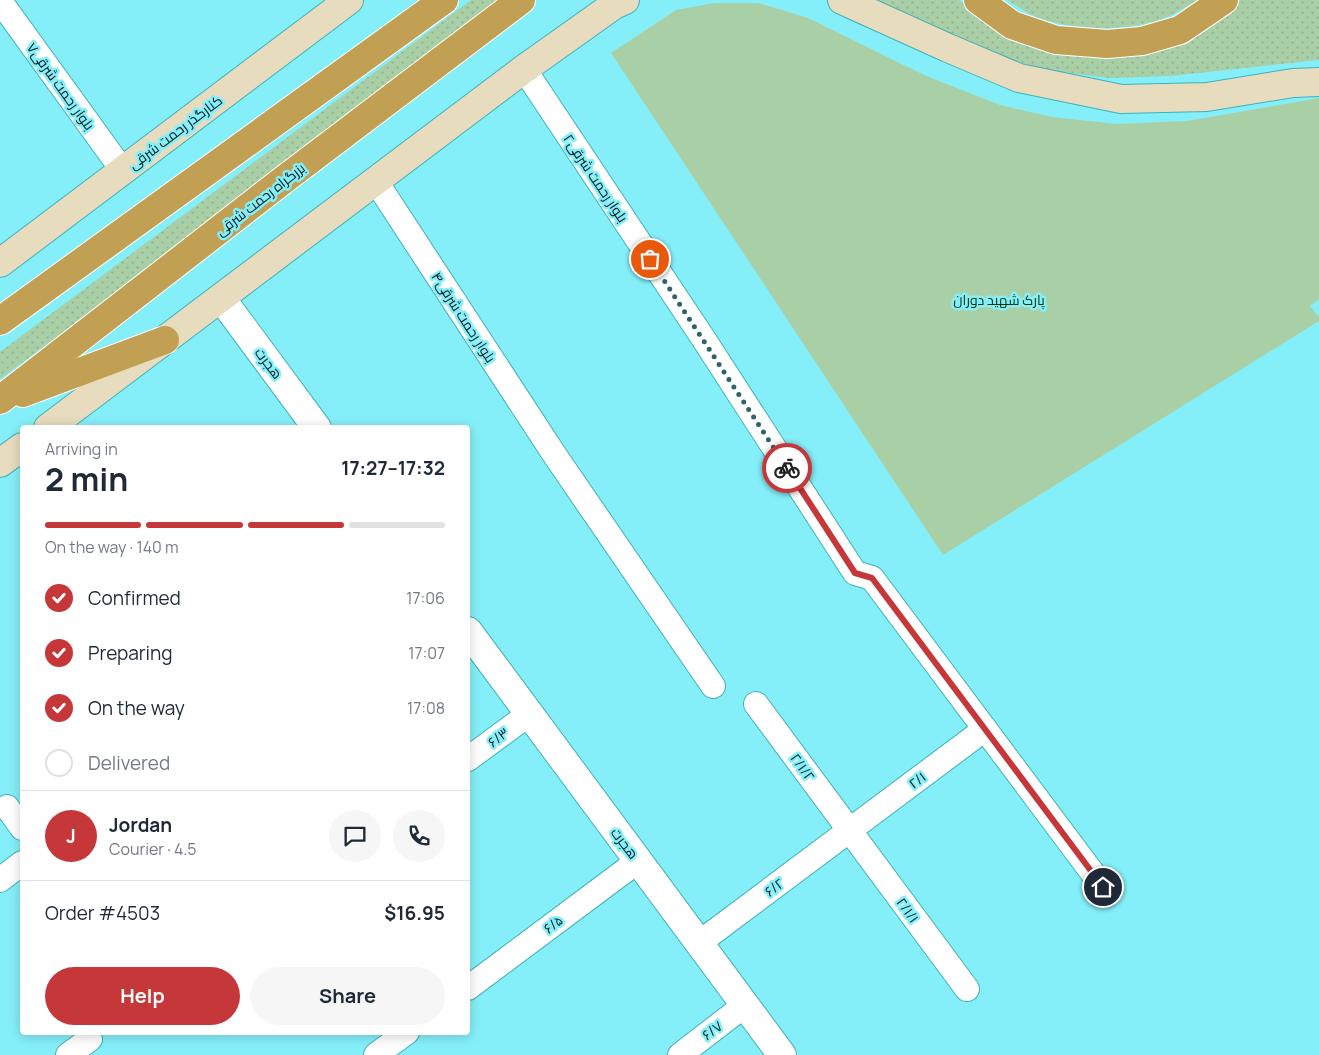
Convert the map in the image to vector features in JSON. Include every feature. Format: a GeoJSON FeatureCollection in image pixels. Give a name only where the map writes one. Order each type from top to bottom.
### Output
{"type":"FeatureCollection","features":[{"type":"Feature","properties":{"kind":"highway"},"geometry":{"type":"LineString","coordinates":[[0,321],[444,0]]}},
{"type":"Feature","properties":{"kind":"highway","name":"بزرگراه رحمت شرقی"},"geometry":{"type":"LineString","coordinates":[[0,401],[286,178],[521,0]]}},
{"type":"Feature","properties":{"kind":"highway"},"geometry":{"type":"LineString","coordinates":[[978,0],[1012,25],[1056,40],[1106,44],[1142,41],[1180,30],[1224,0]]}},
{"type":"Feature","properties":{"kind":"highway"},"geometry":{"type":"LineString","coordinates":[[0,401],[165,340]]}},
{"type":"Feature","properties":{"kind":"main road","name":"کنارگذر رحمت شرقی"},"geometry":{"type":"LineString","coordinates":[[0,263],[349,0]]}},
{"type":"Feature","properties":{"kind":"main road"},"geometry":{"type":"LineString","coordinates":[[52,425],[524,69],[614,5],[624,0]]}},
{"type":"Feature","properties":{"kind":"main road"},"geometry":{"type":"LineString","coordinates":[[842,0],[914,34],[1019,78],[1121,99],[1207,97],[1293,83],[1319,82]]}},
{"type":"Feature","properties":{"kind":"main road"},"geometry":{"type":"LineString","coordinates":[[0,464],[20,449]]}},
{"type":"Feature","properties":{"kind":"street","name":"بلوار رحمت شرقی۷"},"geometry":{"type":"LineString","coordinates":[[0,0],[123,171]]}},
{"type":"Feature","properties":{"kind":"street","name":"بلوار رحمت شرقی۲"},"geometry":{"type":"LineString","coordinates":[[524,69],[855,573],[872,578],[1103,887]]}},
{"type":"Feature","properties":{"kind":"street","name":"بلوار رحمت شرقی۴"},"geometry":{"type":"LineString","coordinates":[[375,180],[554,454],[713,686]]}},
{"type":"Feature","properties":{"kind":"street","name":"هجرت"},"geometry":{"type":"LineString","coordinates":[[221,298],[315,425]]}},
{"type":"Feature","properties":{"kind":"street","name":"هجرت"},"geometry":{"type":"LineString","coordinates":[[470,634],[782,1055]]}},
{"type":"Feature","properties":{"kind":"street","name":"۲/۱/۲"},"geometry":{"type":"LineString","coordinates":[[756,704],[849,830]]}},
{"type":"Feature","properties":{"kind":"street","name":"۶/۳"},"geometry":{"type":"LineString","coordinates":[[470,758],[529,714]]}},
{"type":"Feature","properties":{"kind":"street","name":"۲/۱"},"geometry":{"type":"LineString","coordinates":[[849,830],[985,729]]}},
{"type":"Feature","properties":{"kind":"street"},"geometry":{"type":"LineString","coordinates":[[7,807],[20,825]]}},
{"type":"Feature","properties":{"kind":"street","name":"۶/۲"},"geometry":{"type":"LineString","coordinates":[[699,943],[849,830]]}},
{"type":"Feature","properties":{"kind":"street","name":"۲/۱/۱"},"geometry":{"type":"LineString","coordinates":[[849,830],[967,990]]}},
{"type":"Feature","properties":{"kind":"street","name":"۶/۵"},"geometry":{"type":"LineString","coordinates":[[470,987],[638,861]]}},
{"type":"Feature","properties":{"kind":"street"},"geometry":{"type":"LineString","coordinates":[[0,880],[20,865]]}},
{"type":"Feature","properties":{"kind":"street","name":"۶/۷"},"geometry":{"type":"LineString","coordinates":[[680,1055],[745,1005]]}},
{"type":"Feature","properties":{"kind":"street"},"geometry":{"type":"LineString","coordinates":[[376,1055],[403,1035]]}},
{"type":"Feature","properties":{"kind":"street"},"geometry":{"type":"LineString","coordinates":[[68,1055],[90,1039]]}},
{"type":"Feature","properties":{"kind":"green space"},"geometry":{"type":"Polygon","coordinates":[[[471,0],[500,0],[0,379],[0,352],[471,0]]]}},
{"type":"Feature","properties":{"kind":"green space"},"geometry":{"type":"Polygon","coordinates":[[[875,0],[959,0],[983,20],[1055,54],[1104,59],[1142,55],[1186,40],[1214,23],[1240,0],[1319,0],[1319,60],[1171,76],[1109,78],[1041,69],[962,41],[875,0]]]}},
{"type":"Feature","properties":{"kind":"green space"},"geometry":{"type":"Polygon","coordinates":[[[1007,0],[1197,0],[1171,15],[1152,22],[1117,28],[1098,28],[1079,27],[1044,20],[1007,0]]]}},
{"type":"Feature","properties":{"kind":"green space","name":"پارک شهید دوران"},"geometry":{"type":"Polygon","coordinates":[[[714,3],[759,3],[808,18],[926,76],[1000,105],[1052,117],[1117,124],[1187,121],[1319,98],[1319,299],[1310,306],[1319,317],[1319,321],[943,555],[611,53],[676,10],[714,3]]]}},
{"type":"Feature","properties":{"kind":"way so far"},"geometry":{"type":"LineString","coordinates":[[650,259],[787,468]]}},
{"type":"Feature","properties":{"kind":"route"},"geometry":{"type":"LineString","coordinates":[[787,468],[855,573],[872,578],[1103,887]]}}]}
